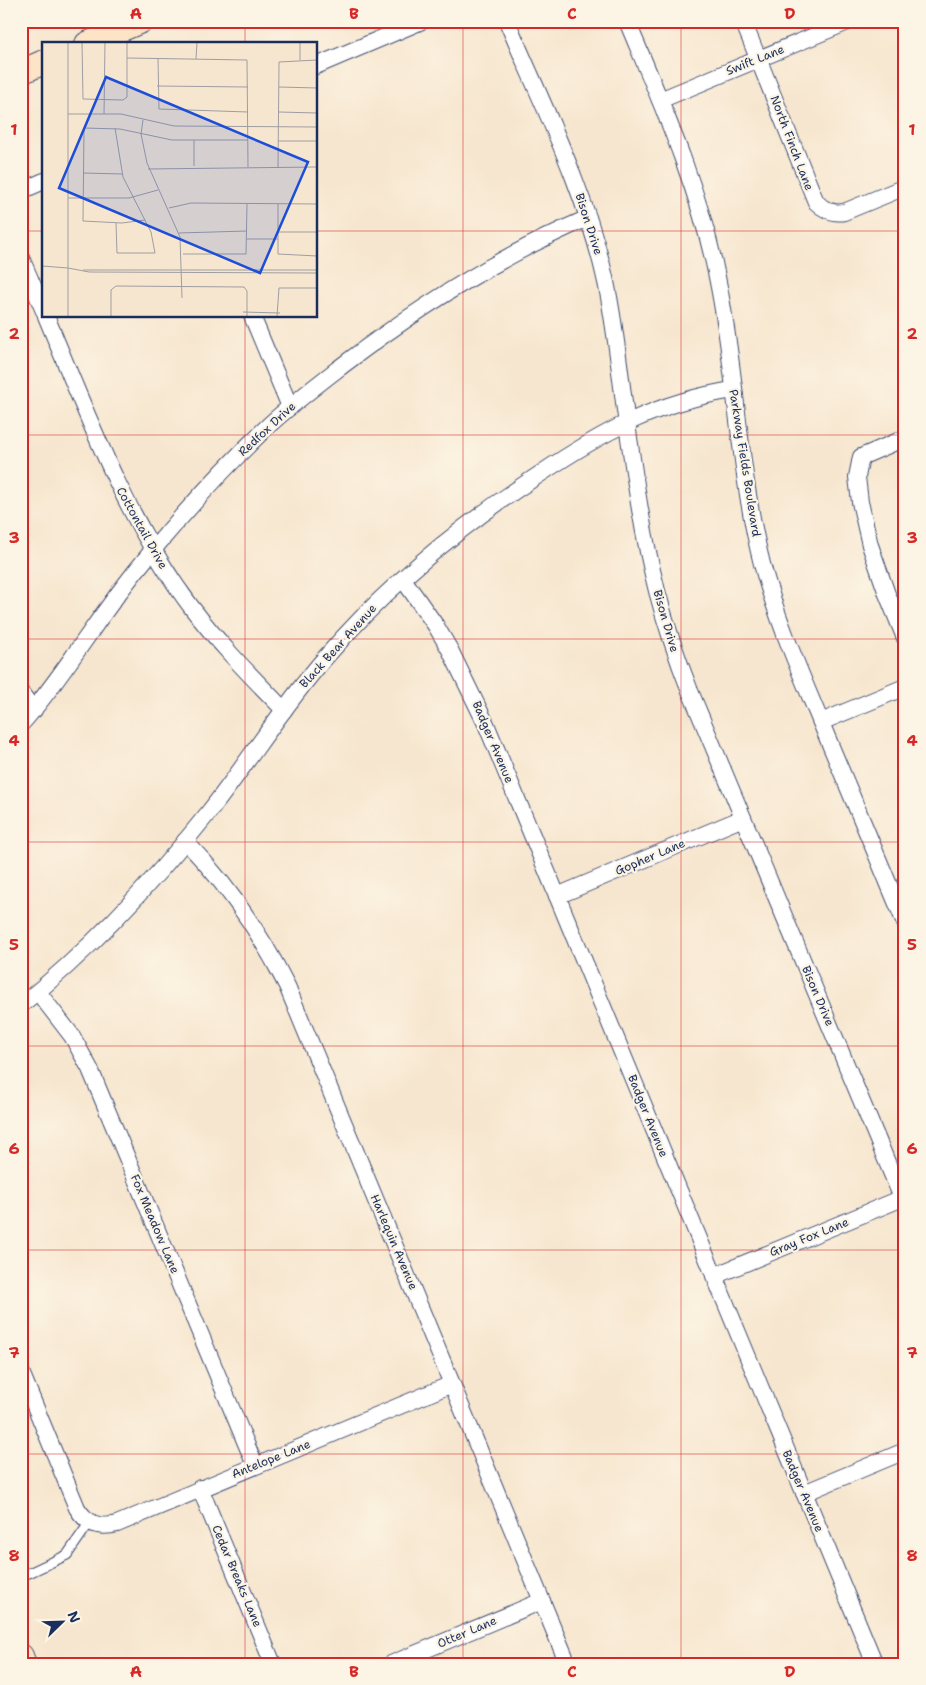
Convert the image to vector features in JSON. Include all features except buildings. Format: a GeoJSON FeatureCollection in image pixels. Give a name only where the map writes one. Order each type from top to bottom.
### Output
{"type":"FeatureCollection","features":[{"type":"Feature","properties":{"kind":"main road"},"geometry":{"type":"LineString","coordinates":[[92,42],[141,21]]}},
{"type":"Feature","properties":{"kind":"main road"},"geometry":{"type":"LineString","coordinates":[[21,72],[42,63]]}},
{"type":"Feature","properties":{"kind":"main road"},"geometry":{"type":"LineString","coordinates":[[21,1656],[24,1664]]}},
{"type":"Feature","properties":{"kind":"street"},"geometry":{"type":"LineString","coordinates":[[318,65],[422,21]]}},
{"type":"Feature","properties":{"kind":"street","name":"Bison Drive"},"geometry":{"type":"LineString","coordinates":[[507,21],[574,180],[602,264],[611,308],[626,422],[645,536],[665,622],[690,691],[904,1197]]}},
{"type":"Feature","properties":{"kind":"street","name":"Parkway Fields Boulevard"},"geometry":{"type":"LineString","coordinates":[[627,21],[685,161],[705,223],[718,280],[748,498],[763,566],[783,631],[905,923]]}},
{"type":"Feature","properties":{"kind":"street","name":"North Finch Lane"},"geometry":{"type":"LineString","coordinates":[[743,21],[813,195],[821,207],[832,212],[844,212],[905,187]]}},
{"type":"Feature","properties":{"kind":"street","name":"Swift Lane"},"geometry":{"type":"LineString","coordinates":[[660,100],[850,21]]}},
{"type":"Feature","properties":{"kind":"street"},"geometry":{"type":"LineString","coordinates":[[21,191],[42,183]]}},
{"type":"Feature","properties":{"kind":"street","name":"Redfox Drive"},"geometry":{"type":"LineString","coordinates":[[21,724],[34,710],[104,612],[153,550],[227,467],[269,425],[361,352],[437,299],[510,255],[588,218]]}},
{"type":"Feature","properties":{"kind":"street"},"geometry":{"type":"LineString","coordinates":[[21,258],[42,306]]}},
{"type":"Feature","properties":{"kind":"street","name":"Cottontail Drive"},"geometry":{"type":"LineString","coordinates":[[47,318],[111,470],[128,506],[153,550],[187,601],[212,633],[245,671],[284,710]]}},
{"type":"Feature","properties":{"kind":"street"},"geometry":{"type":"LineString","coordinates":[[253,318],[290,407]]}},
{"type":"Feature","properties":{"kind":"street","name":"Black Bear Avenue"},"geometry":{"type":"LineString","coordinates":[[21,1005],[38,992],[100,934],[185,841],[327,656],[376,603],[403,579],[467,525],[509,494],[582,447],[626,422],[668,405],[692,398],[734,390]]}},
{"type":"Feature","properties":{"kind":"street"},"geometry":{"type":"LineString","coordinates":[[905,438],[861,457],[857,478],[860,502],[870,545],[905,638]]}},
{"type":"Feature","properties":{"kind":"street","name":"Badger Avenue"},"geometry":{"type":"LineString","coordinates":[[403,579],[436,626],[475,700],[875,1664]]}},
{"type":"Feature","properties":{"kind":"street"},"geometry":{"type":"LineString","coordinates":[[821,722],[905,687]]}},
{"type":"Feature","properties":{"kind":"street"},"geometry":{"type":"LineString","coordinates":[[21,693],[34,710]]}},
{"type":"Feature","properties":{"kind":"street","name":"Gopher Lane"},"geometry":{"type":"LineString","coordinates":[[557,896],[743,818]]}},
{"type":"Feature","properties":{"kind":"street","name":"Harlequin Avenue"},"geometry":{"type":"LineString","coordinates":[[185,841],[236,900],[264,942],[280,971],[568,1664]]}},
{"type":"Feature","properties":{"kind":"street","name":"Fox Meadow Lane"},"geometry":{"type":"LineString","coordinates":[[38,992],[72,1036],[90,1069],[255,1465]]}},
{"type":"Feature","properties":{"kind":"street","name":"Gray Fox Lane"},"geometry":{"type":"LineString","coordinates":[[714,1276],[904,1197]]}},
{"type":"Feature","properties":{"kind":"street"},"geometry":{"type":"LineString","coordinates":[[21,1372],[77,1508],[90,1522]]}},
{"type":"Feature","properties":{"kind":"street","name":"Antelope Lane"},"geometry":{"type":"LineString","coordinates":[[90,1522],[99,1526],[111,1526],[452,1384]]}},
{"type":"Feature","properties":{"kind":"street"},"geometry":{"type":"LineString","coordinates":[[804,1493],[905,1451]]}},
{"type":"Feature","properties":{"kind":"street","name":"Cedar Breaks Lane"},"geometry":{"type":"LineString","coordinates":[[200,1488],[273,1664]]}},
{"type":"Feature","properties":{"kind":"street","name":"Otter Lane"},"geometry":{"type":"LineString","coordinates":[[391,1664],[542,1601]]}},
{"type":"Feature","properties":{"kind":"lane"},"geometry":{"type":"LineString","coordinates":[[29,1573],[68,1555],[90,1522]]}}]}
